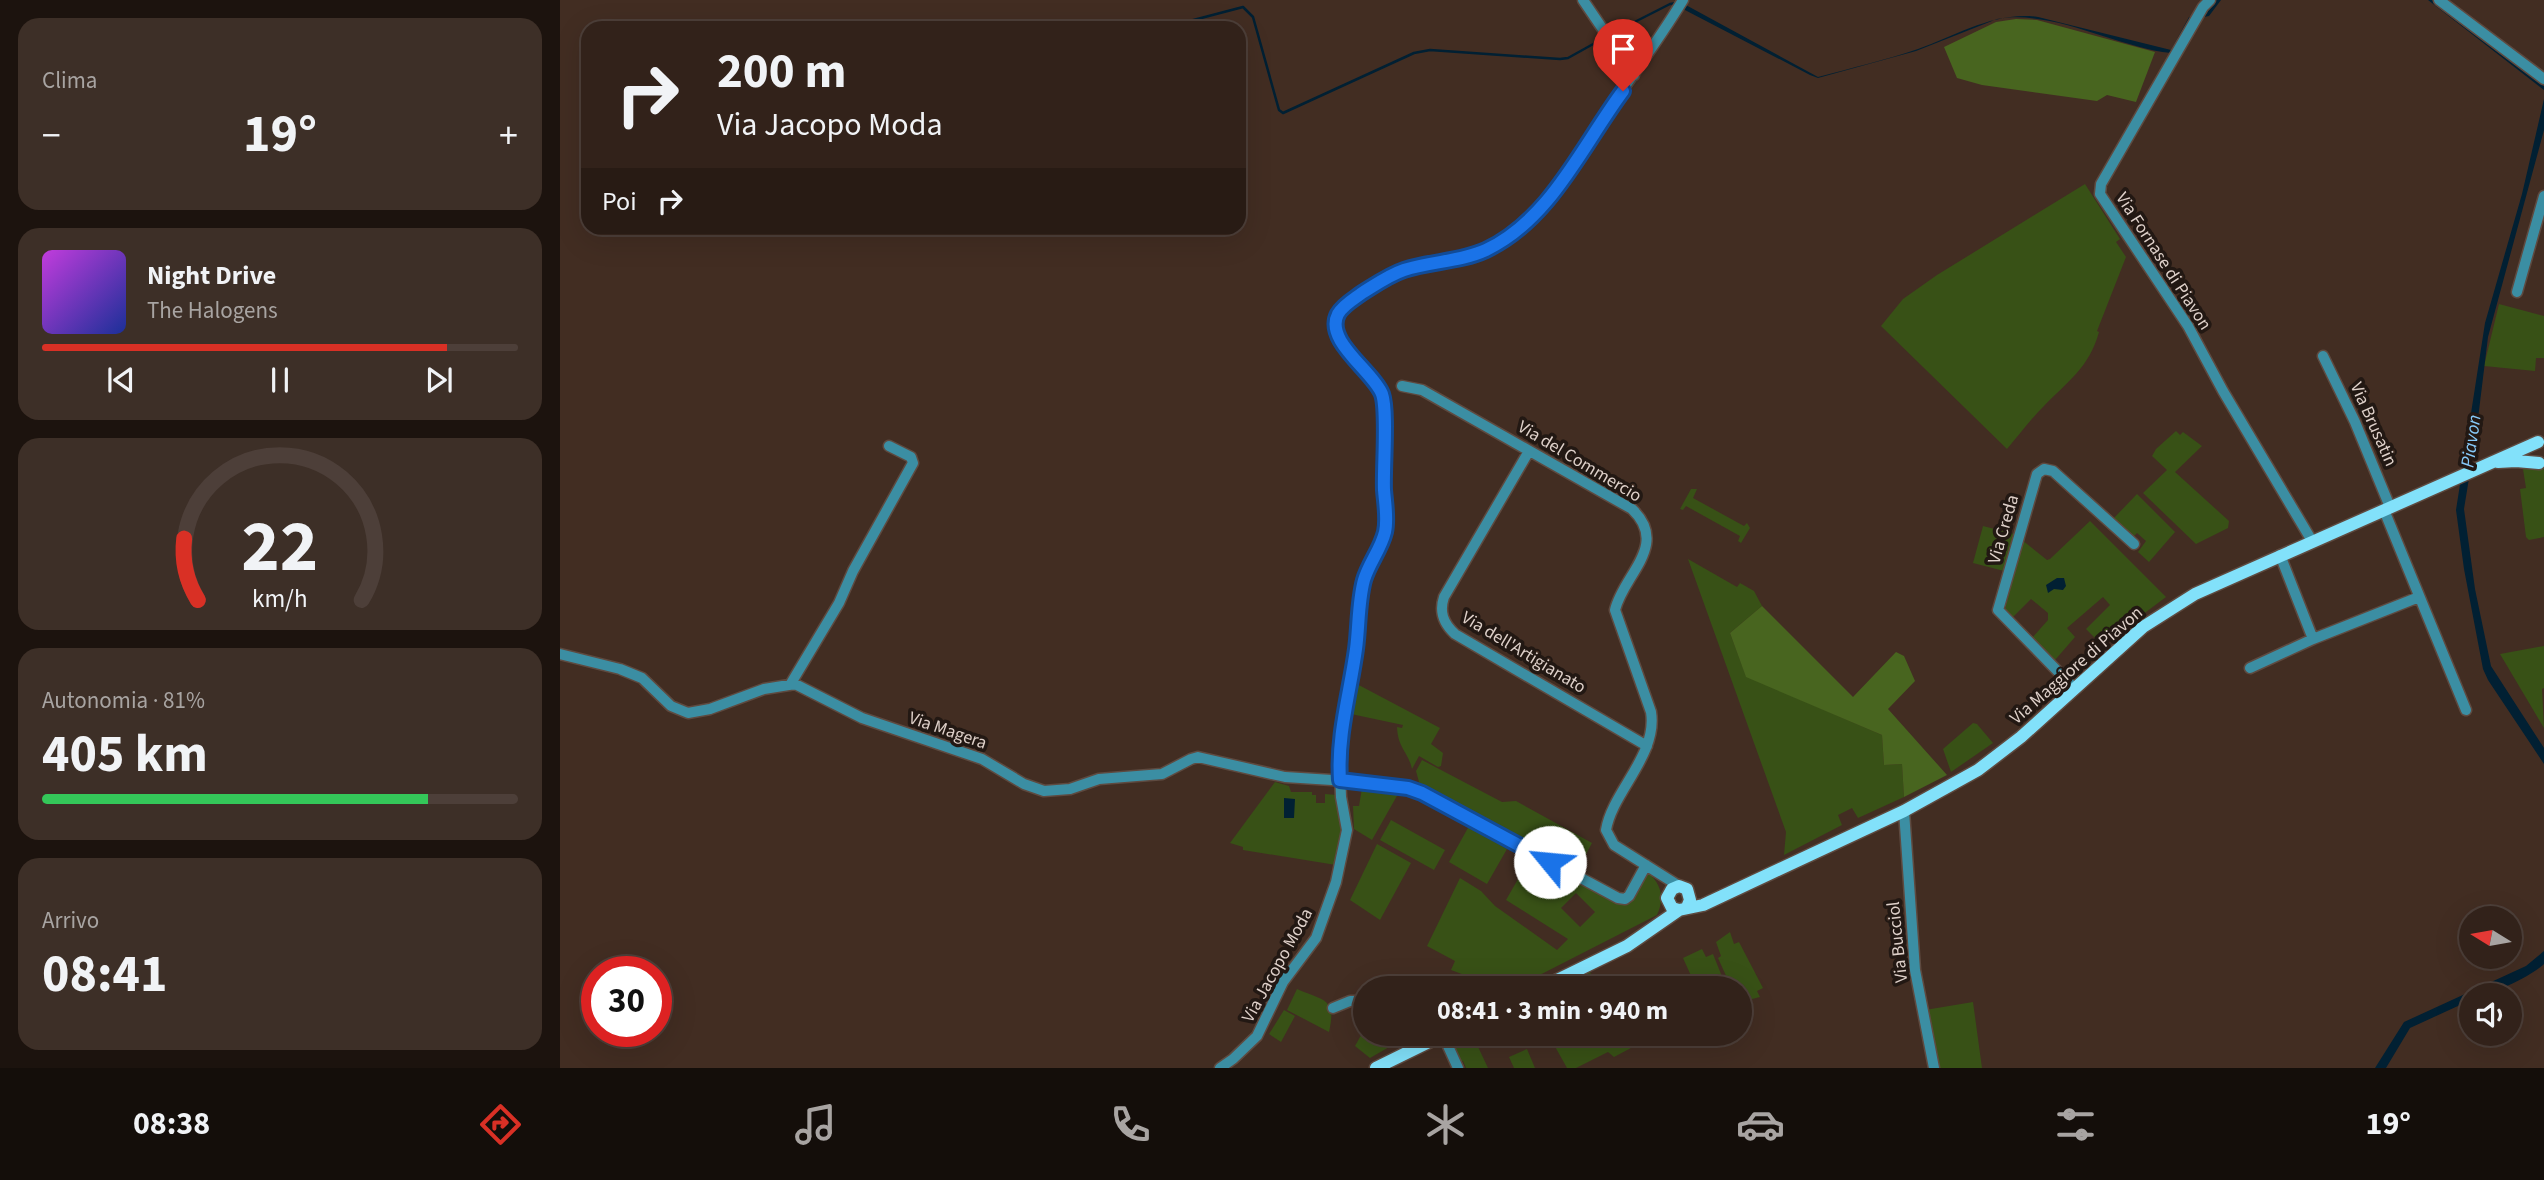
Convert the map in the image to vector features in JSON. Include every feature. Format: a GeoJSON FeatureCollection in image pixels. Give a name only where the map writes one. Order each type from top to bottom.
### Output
{"type":"FeatureCollection","features":[{"type":"Feature","properties":{"kind":"main road","name":"Via Maggiore di Piavon"},"geometry":{"type":"LineString","coordinates":[[2541,441],[2533,453],[2542,463]]}},
{"type":"Feature","properties":{"kind":"main road","name":"Via Maggiore di Piavon"},"geometry":{"type":"LineString","coordinates":[[1676,904],[1703,905],[1904,811],[1955,784],[1989,763],[2143,627],[2168,609],[2213,584],[2541,441]]}},
{"type":"Feature","properties":{"kind":"main road"},"geometry":{"type":"LineString","coordinates":[[2488,465],[2516,461],[2542,463]]}},
{"type":"Feature","properties":{"kind":"main road"},"geometry":{"type":"LineString","coordinates":[[1676,904],[1672,889],[1721,896]]}},
{"type":"Feature","properties":{"kind":"main road"},"geometry":{"type":"LineString","coordinates":[[1565,976],[1627,946],[1653,930],[1676,904],[1690,900],[1684,889]]}},
{"type":"Feature","properties":{"kind":"main road"},"geometry":{"type":"LineString","coordinates":[[1376,1068],[1421,1046]]}},
{"type":"Feature","properties":{"kind":"street"},"geometry":{"type":"LineString","coordinates":[[1583,0],[1634,75]]}},
{"type":"Feature","properties":{"kind":"street","name":"Via Jacopo Moda"},"geometry":{"type":"LineString","coordinates":[[1220,1068],[1257,1036],[1283,982],[1315,937],[1325,916],[1347,830],[1340,780],[1339,747],[1363,583],[1386,529],[1384,406],[1382,394],[1374,381],[1342,342],[1337,330],[1338,313],[1351,300],[1395,274],[1462,259],[1487,249],[1513,233],[1547,202],[1683,0]]}},
{"type":"Feature","properties":{"kind":"street","name":"Via Fornase di Piavon"},"geometry":{"type":"LineString","coordinates":[[2210,0],[2203,7],[2101,184],[2100,194],[2188,326],[2223,391],[2312,541]]}},
{"type":"Feature","properties":{"kind":"street"},"geometry":{"type":"LineString","coordinates":[[2439,0],[2544,79]]}},
{"type":"Feature","properties":{"kind":"street"},"geometry":{"type":"LineString","coordinates":[[2517,292],[2541,216],[2544,196]]}},
{"type":"Feature","properties":{"kind":"street","name":"Via Brusatin"},"geometry":{"type":"LineString","coordinates":[[2323,356],[2356,422],[2418,597],[2466,710]]}},
{"type":"Feature","properties":{"kind":"street","name":"Via del Commercio"},"geometry":{"type":"LineString","coordinates":[[1402,386],[1422,390],[1632,509],[1644,525],[1647,537],[1645,550],[1615,610],[1651,712],[1651,728],[1647,746],[1606,830],[1614,845],[1684,889]]}},
{"type":"Feature","properties":{"kind":"street"},"geometry":{"type":"LineString","coordinates":[[560,654],[620,669],[642,678],[671,706],[688,713],[710,709],[747,694],[790,685],[839,603],[853,570],[913,464],[911,457],[889,446]]}},
{"type":"Feature","properties":{"kind":"street","name":"Via dell'Artigianato"},"geometry":{"type":"LineString","coordinates":[[1529,451],[1445,594],[1441,607],[1443,619],[1455,634],[1647,746]]}},
{"type":"Feature","properties":{"kind":"street","name":"Via Creda"},"geometry":{"type":"LineString","coordinates":[[2075,688],[1998,610],[2040,470],[2053,471],[2134,544]]}},
{"type":"Feature","properties":{"kind":"street"},"geometry":{"type":"LineString","coordinates":[[2280,555],[2313,639]]}},
{"type":"Feature","properties":{"kind":"street"},"geometry":{"type":"LineString","coordinates":[[2250,667],[2418,597]]}},
{"type":"Feature","properties":{"kind":"street","name":"Via Magera"},"geometry":{"type":"LineString","coordinates":[[790,685],[794,684],[862,718],[974,756],[1024,784],[1044,791],[1070,789],[1099,779],[1162,774],[1198,757],[1285,777],[1340,780]]}},
{"type":"Feature","properties":{"kind":"street"},"geometry":{"type":"LineString","coordinates":[[1340,780],[1408,788],[1422,793],[1618,898],[1625,899],[1629,896],[1651,868],[1676,904]]}},
{"type":"Feature","properties":{"kind":"street","name":"Via Bucciol"},"geometry":{"type":"LineString","coordinates":[[1904,811],[1916,970],[1934,1068]]}},
{"type":"Feature","properties":{"kind":"street"},"geometry":{"type":"LineString","coordinates":[[1333,1009],[1353,1001]]}},
{"type":"Feature","properties":{"kind":"street"},"geometry":{"type":"LineString","coordinates":[[1407,1046],[1410,1051]]}},
{"type":"Feature","properties":{"kind":"street"},"geometry":{"type":"LineString","coordinates":[[1449,1046],[1458,1068]]}},
{"type":"Feature","properties":{"kind":"green space"},"geometry":{"type":"Polygon","coordinates":[[[2037,20],[2155,52],[2136,102],[2107,95],[2097,101],[1982,85],[1957,78],[1944,47],[1996,22],[2037,20]]]}},
{"type":"Feature","properties":{"kind":"green space"},"geometry":{"type":"Polygon","coordinates":[[[2085,184],[2120,239],[2116,242],[2126,257],[2090,355],[2077,373],[2038,412],[2007,449],[1881,326],[1903,299],[1937,275],[2085,184]]]}},
{"type":"Feature","properties":{"kind":"green space"},"geometry":{"type":"Polygon","coordinates":[[[2499,304],[2544,316],[2544,358],[2536,358],[2535,371],[2484,366],[2499,304]]]}},
{"type":"Feature","properties":{"kind":"green space"},"geometry":{"type":"Polygon","coordinates":[[[2176,431],[2180,435],[2183,432],[2202,446],[2175,472],[2229,521],[2228,528],[2196,544],[2143,493],[2167,470],[2152,456],[2176,431]]]}},
{"type":"Feature","properties":{"kind":"green space"},"geometry":{"type":"Polygon","coordinates":[[[2522,463],[2544,469],[2544,537],[2529,540],[2526,537],[2520,489],[2526,488],[2522,463]]]}},
{"type":"Feature","properties":{"kind":"green space"},"geometry":{"type":"Polygon","coordinates":[[[1691,489],[1697,489],[1693,498],[1744,526],[1747,523],[1750,528],[1741,543],[1738,541],[1740,536],[1686,506],[1683,510],[1680,509],[1691,489]]]}},
{"type":"Feature","properties":{"kind":"green space"},"geometry":{"type":"Polygon","coordinates":[[[2137,494],[2175,532],[2149,562],[2138,552],[2146,541],[2137,533],[2134,536],[2113,519],[2137,494]]]}},
{"type":"Feature","properties":{"kind":"green space"},"geometry":{"type":"Polygon","coordinates":[[[2090,521],[2166,597],[2102,645],[2086,629],[2110,605],[2103,597],[2067,628],[2075,637],[2055,660],[2032,638],[2048,620],[2048,613],[2031,599],[2013,617],[2005,609],[2022,540],[2047,560],[2090,521]]]}},
{"type":"Feature","properties":{"kind":"green space"},"geometry":{"type":"Polygon","coordinates":[[[1983,526],[2014,534],[2004,571],[1973,563],[1983,526]]]}},
{"type":"Feature","properties":{"kind":"green space"},"geometry":{"type":"Polygon","coordinates":[[[1688,559],[1737,587],[1740,583],[1754,591],[1762,606],[1730,633],[1746,676],[1882,735],[1884,765],[1902,764],[1904,797],[1858,818],[1852,808],[1838,815],[1842,825],[1784,855],[1786,832],[1688,559]]]}},
{"type":"Feature","properties":{"kind":"green space"},"geometry":{"type":"Polygon","coordinates":[[[1762,606],[1853,697],[1896,652],[1904,656],[1915,681],[1888,709],[1947,775],[1904,797],[1902,764],[1884,765],[1882,735],[1746,677],[1730,633],[1762,606]]]}},
{"type":"Feature","properties":{"kind":"green space"},"geometry":{"type":"Polygon","coordinates":[[[2544,646],[2542,689],[2544,728],[2500,654],[2544,646]]]}},
{"type":"Feature","properties":{"kind":"green space"},"geometry":{"type":"Polygon","coordinates":[[[1355,683],[1440,728],[1431,744],[1443,753],[1441,766],[1438,767],[1419,756],[1412,769],[1398,734],[1397,727],[1402,728],[1403,725],[1351,714],[1355,683]]]}},
{"type":"Feature","properties":{"kind":"green space"},"geometry":{"type":"Polygon","coordinates":[[[1973,723],[1977,724],[1993,743],[1951,772],[1943,749],[1973,723]]]}},
{"type":"Feature","properties":{"kind":"green space"},"geometry":{"type":"Polygon","coordinates":[[[1422,760],[1502,802],[1516,801],[1592,843],[1575,875],[1624,899],[1644,869],[1660,889],[1661,901],[1657,915],[1537,976],[1467,976],[1451,970],[1455,961],[1427,946],[1460,878],[1557,950],[1568,939],[1506,900],[1533,853],[1422,793],[1416,771],[1422,760]],[[1576,893],[1561,908],[1580,927],[1595,912],[1576,893]]]}},
{"type":"Feature","properties":{"kind":"green space"},"geometry":{"type":"Polygon","coordinates":[[[1275,782],[1289,786],[1291,792],[1312,792],[1312,795],[1316,795],[1316,803],[1325,803],[1325,794],[1337,795],[1344,820],[1336,865],[1243,850],[1243,847],[1230,843],[1275,782]]]}},
{"type":"Feature","properties":{"kind":"green space"},"geometry":{"type":"Polygon","coordinates":[[[1363,782],[1402,787],[1372,840],[1354,829],[1353,806],[1359,806],[1363,782]]]}},
{"type":"Feature","properties":{"kind":"green space"},"geometry":{"type":"Polygon","coordinates":[[[1391,820],[1445,850],[1434,870],[1380,840],[1391,820]]]}},
{"type":"Feature","properties":{"kind":"green space"},"geometry":{"type":"Polygon","coordinates":[[[1469,826],[1507,849],[1487,884],[1449,862],[1469,826]]]}},
{"type":"Feature","properties":{"kind":"green space"},"geometry":{"type":"Polygon","coordinates":[[[1377,844],[1411,863],[1380,920],[1350,900],[1377,844]]]}},
{"type":"Feature","properties":{"kind":"green space"},"geometry":{"type":"Polygon","coordinates":[[[1730,932],[1734,944],[1739,942],[1763,988],[1757,991],[1760,997],[1752,999],[1752,976],[1726,976],[1718,958],[1721,956],[1716,942],[1730,932]]]}},
{"type":"Feature","properties":{"kind":"green space"},"geometry":{"type":"Polygon","coordinates":[[[1702,949],[1706,957],[1713,954],[1722,976],[1691,976],[1683,958],[1702,949]]]}},
{"type":"Feature","properties":{"kind":"green space"},"geometry":{"type":"Polygon","coordinates":[[[1297,989],[1321,999],[1330,1007],[1329,1032],[1287,1010],[1297,989]]]}},
{"type":"Feature","properties":{"kind":"green space"},"geometry":{"type":"Polygon","coordinates":[[[1973,1002],[1982,1068],[1937,1068],[1925,1010],[1973,1002]]]}},
{"type":"Feature","properties":{"kind":"green space"},"geometry":{"type":"Polygon","coordinates":[[[1284,1010],[1295,1016],[1281,1042],[1269,1034],[1284,1010]]]}},
{"type":"Feature","properties":{"kind":"green space"},"geometry":{"type":"Polygon","coordinates":[[[1355,1046],[1391,1046],[1370,1058],[1355,1046]]]}},
{"type":"Feature","properties":{"kind":"green space"},"geometry":{"type":"Polygon","coordinates":[[[1452,1046],[1478,1046],[1488,1068],[1466,1068],[1463,1061],[1459,1062],[1452,1046]]]}},
{"type":"Feature","properties":{"kind":"green space"},"geometry":{"type":"Polygon","coordinates":[[[1555,1046],[1635,1046],[1614,1057],[1608,1052],[1576,1068],[1567,1068],[1555,1046]]]}},
{"type":"Feature","properties":{"kind":"green space"},"geometry":{"type":"Polygon","coordinates":[[[1527,1049],[1535,1068],[1514,1068],[1509,1057],[1527,1049]]]}},
{"type":"Feature","properties":{"kind":"water"},"geometry":{"type":"Polygon","coordinates":[[[2216,0],[2221,0],[2209,16],[2194,19],[2171,53],[2040,19],[2001,19],[2038,17],[2171,50],[2189,17],[2206,14],[2216,0]]]}},
{"type":"Feature","properties":{"kind":"water"},"geometry":{"type":"Polygon","coordinates":[[[2428,0],[2432,0],[2544,86],[2544,90],[2428,0]]]}},
{"type":"Feature","properties":{"kind":"water"},"geometry":{"type":"Polygon","coordinates":[[[1684,4],[1818,77],[1906,53],[1993,20],[1916,51],[1818,78],[1683,9],[1684,4]]]}},
{"type":"Feature","properties":{"kind":"water","name":"Piavon"},"geometry":{"type":"Polygon","coordinates":[[[2544,99],[2544,130],[2488,337],[2464,509],[2475,589],[2491,666],[2544,748],[2544,764],[2483,669],[2456,510],[2485,323],[2522,194],[2544,99]]]}},
{"type":"Feature","properties":{"kind":"water"},"geometry":{"type":"Polygon","coordinates":[[[2057,578],[2064,578],[2066,586],[2063,590],[2054,589],[2048,593],[2046,585],[2057,578]]]}},
{"type":"Feature","properties":{"kind":"water"},"geometry":{"type":"Polygon","coordinates":[[[1284,798],[1295,799],[1294,818],[1284,818],[1284,798]]]}},
{"type":"Feature","properties":{"kind":"water"},"geometry":{"type":"Polygon","coordinates":[[[2544,951],[2544,964],[2529,974],[2513,983],[2489,983],[2522,970],[2544,951]]]}},
{"type":"Feature","properties":{"kind":"water"},"geometry":{"type":"Polygon","coordinates":[[[2459,997],[2459,1006],[2410,1028],[2386,1068],[2375,1068],[2404,1022],[2459,997]]]}},
{"type":"Feature","properties":{"kind":"waterway"},"geometry":{"type":"LineString","coordinates":[[1611,34],[1677,3]]}},
{"type":"Feature","properties":{"kind":"waterway"},"geometry":{"type":"LineString","coordinates":[[1190,21],[1243,7],[1253,17],[1279,110],[1283,113],[1414,53],[1430,50],[1560,59],[1568,58],[1604,38]]}},
{"type":"Feature","properties":{"kind":"route"},"geometry":{"type":"LineString","coordinates":[[1550,862],[1422,793],[1408,788],[1340,780],[1339,747],[1363,583],[1386,529],[1382,394],[1345,348],[1337,330],[1336,319],[1338,313],[1351,300],[1385,279],[1405,270],[1462,259],[1487,249],[1513,233],[1547,202],[1623,91]]}}]}
